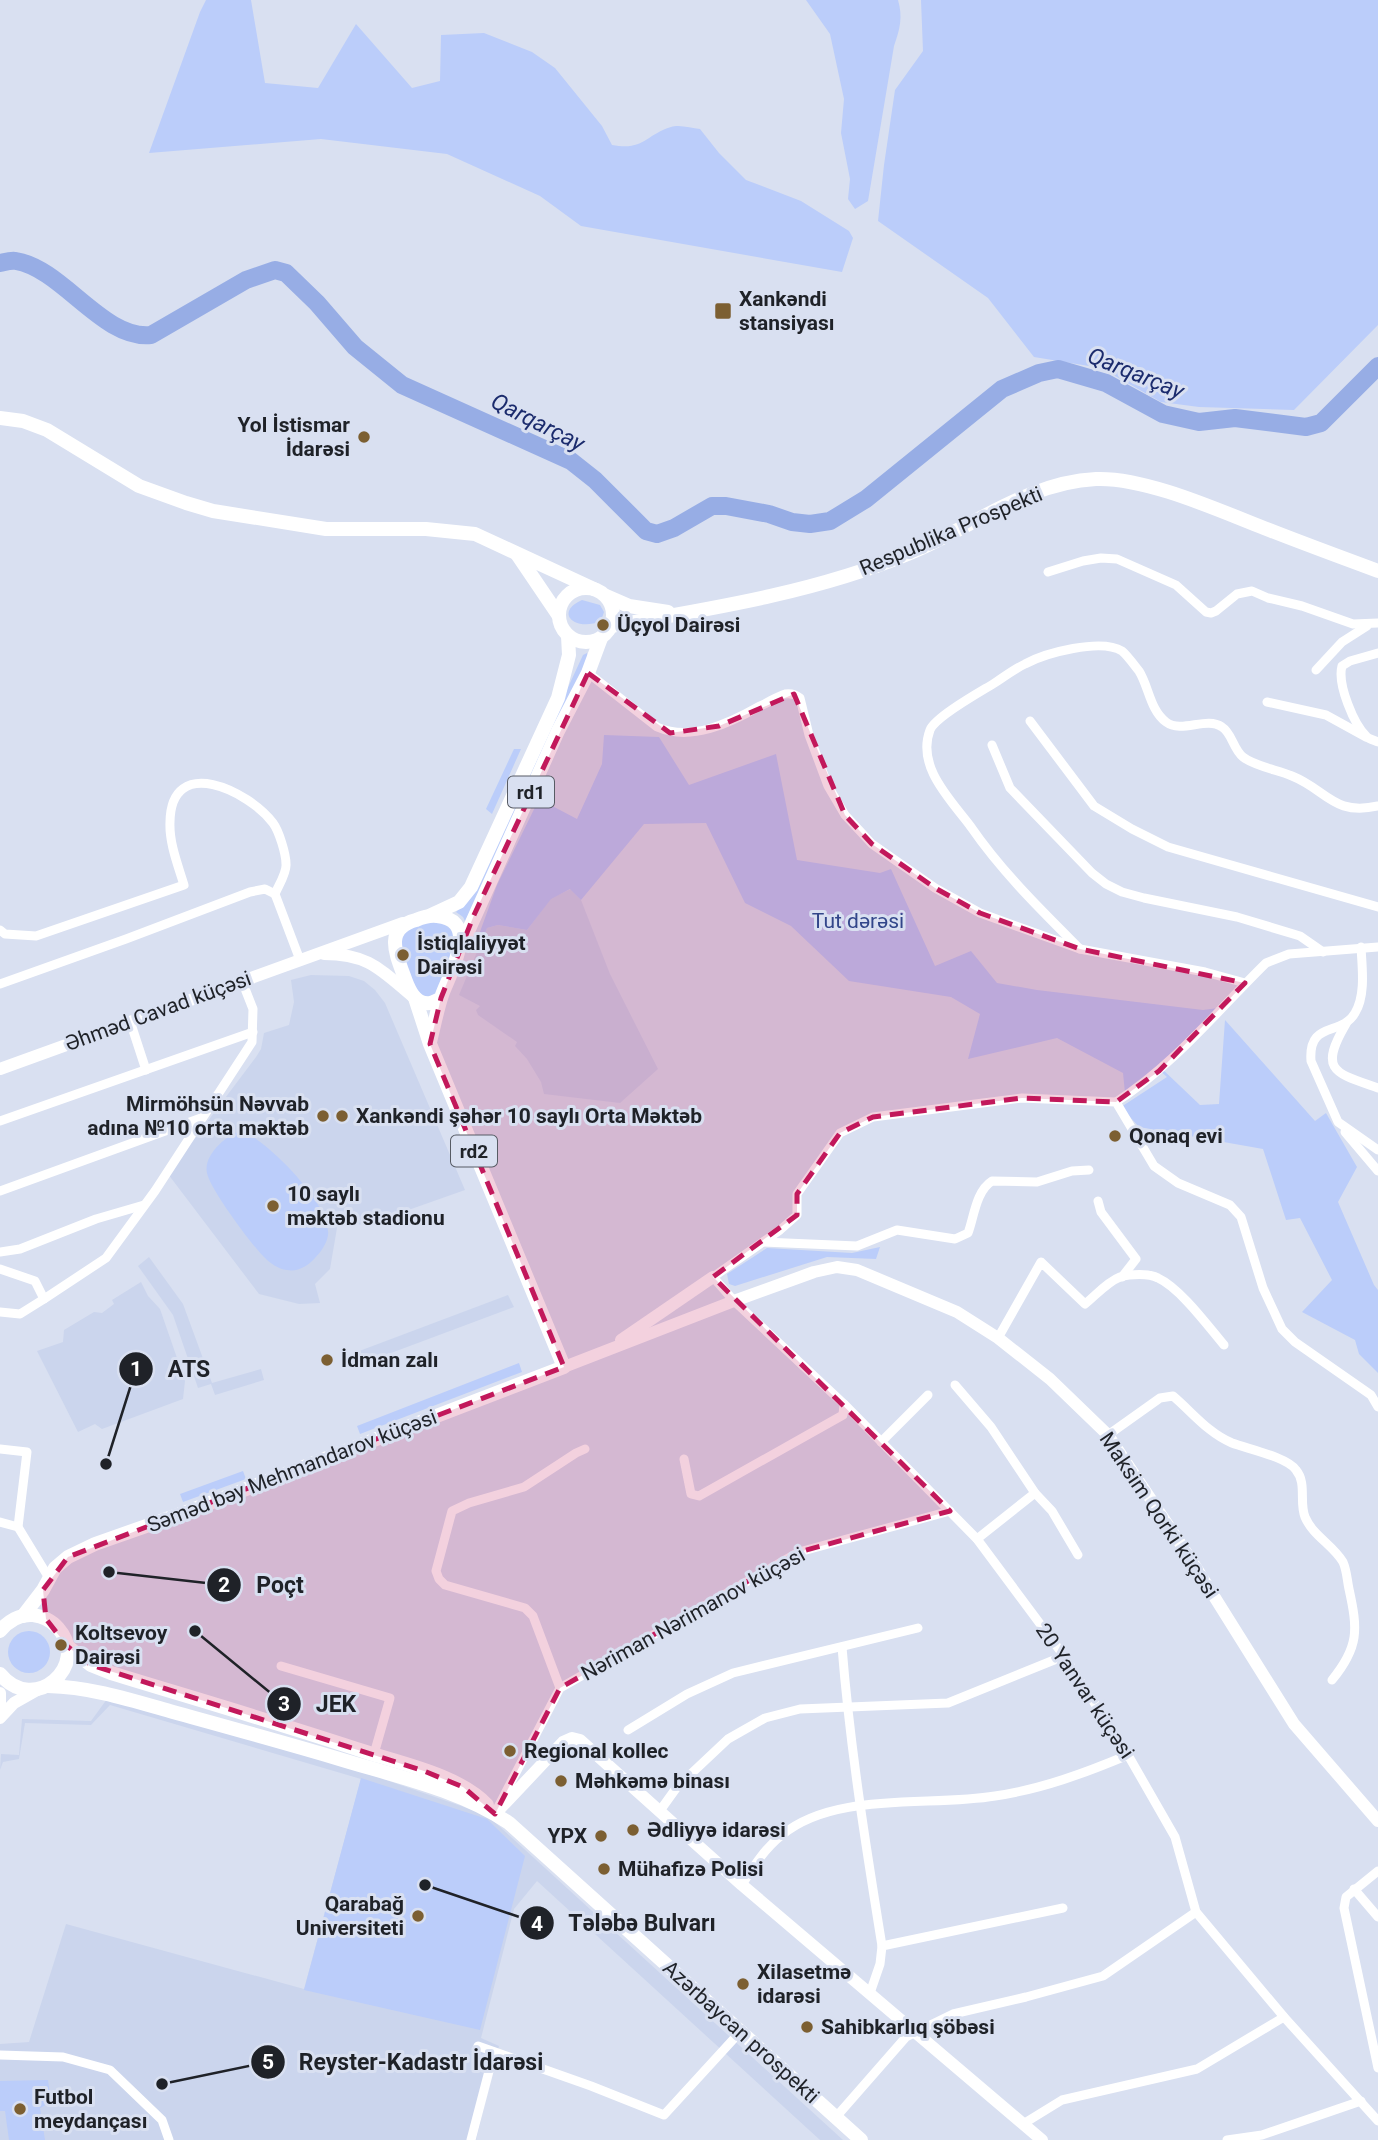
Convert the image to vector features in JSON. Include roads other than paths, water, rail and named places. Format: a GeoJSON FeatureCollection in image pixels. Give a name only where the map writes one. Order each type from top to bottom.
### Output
{"type":"FeatureCollection","features":[{"type":"Feature","properties":{"kind":"main road"},"geometry":{"type":"LineString","coordinates":[[0,418],[23,421],[47,430],[139,486],[186,503],[326,529],[426,529],[475,534],[629,606],[679,614]]}},
{"type":"Feature","properties":{"kind":"main road","name":"Respublika Prospekti"},"geometry":{"type":"LineString","coordinates":[[611,626],[780,593],[856,573],[911,553],[1033,493],[1073,482],[1098,479],[1152,488],[1202,503],[1378,571]]}},
{"type":"Feature","properties":{"kind":"main road"},"geometry":{"type":"LineString","coordinates":[[516,553],[559,616],[568,636],[584,643],[601,638],[611,626],[613,610],[600,593],[577,589],[564,599],[559,616]]}},
{"type":"Feature","properties":{"kind":"main road","name":"rd1"},"geometry":{"type":"LineString","coordinates":[[431,915],[459,902],[471,887],[558,698],[569,656],[568,636]]}},
{"type":"Feature","properties":{"kind":"main road","name":"rd1"},"geometry":{"type":"LineString","coordinates":[[461,947],[558,731],[589,673],[601,638]]}},
{"type":"Feature","properties":{"kind":"main road"},"geometry":{"type":"LineString","coordinates":[[431,915],[444,917],[455,923],[461,947],[441,998],[430,1044],[395,948],[396,934],[403,923],[431,915]]}},
{"type":"Feature","properties":{"kind":"main road"},"geometry":{"type":"LineString","coordinates":[[415,998],[431,1003],[441,998]]}},
{"type":"Feature","properties":{"kind":"main road","name":"rd2"},"geometry":{"type":"LineString","coordinates":[[430,1044],[563,1365]]}},
{"type":"Feature","properties":{"kind":"main road","name":"Səməd bəy Mehmandarov küçəsi"},"geometry":{"type":"LineString","coordinates":[[23,1616],[55,1568],[68,1557],[94,1544],[189,1511],[563,1365]]}},
{"type":"Feature","properties":{"kind":"main road"},"geometry":{"type":"LineString","coordinates":[[1,1629],[11,1620],[23,1616],[35,1615],[46,1619],[46,1584]]}},
{"type":"Feature","properties":{"kind":"main road","name":"Azərbaycan prospekti"},"geometry":{"type":"LineString","coordinates":[[46,1619],[56,1625],[67,1646],[91,1665],[111,1674],[424,1771],[463,1787],[480,1798],[495,1814]]}},
{"type":"Feature","properties":{"kind":"main road"},"geometry":{"type":"LineString","coordinates":[[43,1688],[58,1678],[64,1669],[67,1646]]}},
{"type":"Feature","properties":{"kind":"main road","name":"Azərbaycan prospekti"},"geometry":{"type":"LineString","coordinates":[[0,1674],[5,1681],[26,1690],[75,1687],[109,1694],[457,1796],[495,1814],[509,1823],[861,2140]]}},
{"type":"Feature","properties":{"kind":"main road"},"geometry":{"type":"LineString","coordinates":[[321,1754],[326,1739]]}},
{"type":"Feature","properties":{"kind":"street"},"geometry":{"type":"LineString","coordinates":[[1048,572],[1083,561],[1117,559],[1176,585],[1206,612],[1216,611],[1242,592],[1252,591],[1353,624],[1375,623]]}},
{"type":"Feature","properties":{"kind":"street"},"geometry":{"type":"LineString","coordinates":[[1316,670],[1342,642],[1375,623]]}},
{"type":"Feature","properties":{"kind":"street"},"geometry":{"type":"LineString","coordinates":[[1080,949],[1030,899],[981,842],[930,770],[927,751],[931,726],[1026,663],[1084,646],[1122,652],[1138,670],[1154,707],[1168,724],[1177,726],[1213,723],[1224,728],[1243,757],[1297,778],[1333,803],[1363,809],[1378,806]]}},
{"type":"Feature","properties":{"kind":"street"},"geometry":{"type":"LineString","coordinates":[[1368,738],[1347,703],[1340,675],[1342,667],[1350,661],[1378,653]]}},
{"type":"Feature","properties":{"kind":"street"},"geometry":{"type":"LineString","coordinates":[[589,673],[657,727],[670,733],[719,726],[784,694],[794,694],[800,698],[809,735],[828,786],[845,815],[872,844],[935,888],[980,913],[1080,949],[1205,972],[1245,983]]}},
{"type":"Feature","properties":{"kind":"street"},"geometry":{"type":"LineString","coordinates":[[1267,702],[1326,715],[1378,742]]}},
{"type":"Feature","properties":{"kind":"street"},"geometry":{"type":"LineString","coordinates":[[1030,721],[1094,806],[1132,829],[1168,847],[1378,907]]}},
{"type":"Feature","properties":{"kind":"street"},"geometry":{"type":"LineString","coordinates":[[992,745],[1010,788],[1083,865],[1106,884],[1144,898],[1237,917],[1300,936],[1323,952]]}},
{"type":"Feature","properties":{"kind":"street"},"geometry":{"type":"LineString","coordinates":[[0,930],[5,934],[36,936],[184,885],[171,839],[169,820],[175,797],[187,785],[201,781],[218,785],[253,804],[272,822],[279,834],[287,865],[275,894],[300,960]]}},
{"type":"Feature","properties":{"kind":"street"},"geometry":{"type":"LineString","coordinates":[[0,984],[250,892],[265,890],[275,894]]}},
{"type":"Feature","properties":{"kind":"street","name":"Əhməd Cavad küçəsi"},"geometry":{"type":"LineString","coordinates":[[0,1069],[403,923]]}},
{"type":"Feature","properties":{"kind":"street"},"geometry":{"type":"LineString","coordinates":[[1360,947],[1361,990],[1356,1012],[1334,1044],[1332,1054],[1341,1075],[1378,1088]]}},
{"type":"Feature","properties":{"kind":"street"},"geometry":{"type":"LineString","coordinates":[[604,1352],[763,1242],[797,1215],[797,1194],[840,1133],[873,1117],[1022,1098],[1115,1102],[1159,1071],[1266,963],[1289,954],[1378,947]]}},
{"type":"Feature","properties":{"kind":"street"},"geometry":{"type":"LineString","coordinates":[[316,954],[352,956],[368,962],[415,998]]}},
{"type":"Feature","properties":{"kind":"street"},"geometry":{"type":"LineString","coordinates":[[0,1312],[20,1314],[106,1258],[145,1205],[252,1042],[253,1009],[242,981]]}},
{"type":"Feature","properties":{"kind":"street"},"geometry":{"type":"LineString","coordinates":[[130,1021],[146,1070]]}},
{"type":"Feature","properties":{"kind":"street"},"geometry":{"type":"LineString","coordinates":[[1346,1024],[1322,1032],[1316,1038],[1310,1052],[1314,1072],[1338,1122],[1378,1171]]}},
{"type":"Feature","properties":{"kind":"street"},"geometry":{"type":"LineString","coordinates":[[0,1121],[253,1032]]}},
{"type":"Feature","properties":{"kind":"street"},"geometry":{"type":"LineString","coordinates":[[1115,1102],[1154,1166],[1178,1183],[1230,1205],[1241,1217],[1263,1288],[1282,1329],[1294,1342],[1371,1395],[1378,1407]]}},
{"type":"Feature","properties":{"kind":"street"},"geometry":{"type":"LineString","coordinates":[[0,1191],[201,1118]]}},
{"type":"Feature","properties":{"kind":"street"},"geometry":{"type":"LineString","coordinates":[[1338,1122],[1378,1150]]}},
{"type":"Feature","properties":{"kind":"street"},"geometry":{"type":"LineString","coordinates":[[763,1242],[858,1246],[897,1230],[955,1240],[968,1233],[982,1192],[992,1181],[1037,1182],[1072,1171],[1089,1170]]}},
{"type":"Feature","properties":{"kind":"street"},"geometry":{"type":"LineString","coordinates":[[998,1338],[1041,1262],[1085,1304],[1122,1276],[1136,1259],[1101,1212],[1098,1202]]}},
{"type":"Feature","properties":{"kind":"street"},"geometry":{"type":"LineString","coordinates":[[0,1252],[20,1249],[96,1219],[145,1205]]}},
{"type":"Feature","properties":{"kind":"street","name":"Səməd bəy Mehmandarov küçəsi"},"geometry":{"type":"LineString","coordinates":[[563,1365],[814,1272],[837,1267]]}},
{"type":"Feature","properties":{"kind":"street","name":"Maksim Qorki küçəsi"},"geometry":{"type":"LineString","coordinates":[[837,1267],[857,1270],[957,1312],[998,1338],[1051,1379],[1108,1435],[1192,1560],[1294,1724],[1378,1821]]}},
{"type":"Feature","properties":{"kind":"street"},"geometry":{"type":"LineString","coordinates":[[0,1269],[35,1281],[44,1299]]}},
{"type":"Feature","properties":{"kind":"street"},"geometry":{"type":"LineString","coordinates":[[1122,1276],[1151,1275],[1160,1278],[1173,1288],[1224,1345]]}},
{"type":"Feature","properties":{"kind":"street","name":"20 Yanvar küçəsi"},"geometry":{"type":"LineString","coordinates":[[713,1277],[734,1301],[844,1404],[977,1539],[1064,1656],[1128,1755],[1175,1837],[1196,1912],[1284,2017],[1378,2121]]}},
{"type":"Feature","properties":{"kind":"street"},"geometry":{"type":"LineString","coordinates":[[956,1385],[990,1427],[1035,1493],[1052,1511],[1078,1555]]}},
{"type":"Feature","properties":{"kind":"street"},"geometry":{"type":"LineString","coordinates":[[881,1442],[928,1395]]}},
{"type":"Feature","properties":{"kind":"street"},"geometry":{"type":"LineString","coordinates":[[1108,1435],[1160,1398],[1173,1396],[1215,1434],[1230,1442],[1282,1459],[1297,1471],[1302,1486],[1305,1516],[1315,1532],[1343,1562],[1355,1615],[1355,1639],[1346,1663],[1332,1680]]}},
{"type":"Feature","properties":{"kind":"street"},"geometry":{"type":"LineString","coordinates":[[684,1459],[691,1494],[699,1496],[842,1415],[844,1404]]}},
{"type":"Feature","properties":{"kind":"street"},"geometry":{"type":"LineString","coordinates":[[0,1449],[27,1452],[18,1527],[46,1584]]}},
{"type":"Feature","properties":{"kind":"street","name":"Nəriman Nərimanov küçəsi"},"geometry":{"type":"LineString","coordinates":[[560,1688],[533,1616],[525,1608],[445,1585],[436,1571],[452,1511],[469,1503],[524,1487],[585,1449]]}},
{"type":"Feature","properties":{"kind":"street"},"geometry":{"type":"LineString","coordinates":[[977,1539],[1035,1493]]}},
{"type":"Feature","properties":{"kind":"street","name":"Nəriman Nərimanov küçəsi"},"geometry":{"type":"LineString","coordinates":[[495,1814],[560,1688],[799,1552],[950,1511]]}},
{"type":"Feature","properties":{"kind":"street"},"geometry":{"type":"LineString","coordinates":[[0,1522],[18,1527]]}},
{"type":"Feature","properties":{"kind":"street"},"geometry":{"type":"LineString","coordinates":[[628,1730],[687,1694],[733,1673],[918,1628]]}},
{"type":"Feature","properties":{"kind":"street"},"geometry":{"type":"LineString","coordinates":[[842,1647],[846,1706],[859,1805],[882,1946],[880,1965],[870,1993]]}},
{"type":"Feature","properties":{"kind":"street"},"geometry":{"type":"LineString","coordinates":[[659,1812],[677,1787],[727,1739],[765,1718],[800,1709],[948,1703],[1064,1656]]}},
{"type":"Feature","properties":{"kind":"street"},"geometry":{"type":"LineString","coordinates":[[281,1666],[390,1698],[374,1754]]}},
{"type":"Feature","properties":{"kind":"street"},"geometry":{"type":"LineString","coordinates":[[0,1718],[14,1703],[43,1688]]}},
{"type":"Feature","properties":{"kind":"street"},"geometry":{"type":"LineString","coordinates":[[0,1692],[0,1710]]}},
{"type":"Feature","properties":{"kind":"street"},"geometry":{"type":"LineString","coordinates":[[495,1814],[563,1742],[572,1738],[580,1740],[741,1885],[1042,2140]]}},
{"type":"Feature","properties":{"kind":"street"},"geometry":{"type":"LineString","coordinates":[[741,1885],[780,1836],[809,1818],[859,1805],[995,1797],[1057,1782],[1128,1755]]}},
{"type":"Feature","properties":{"kind":"street"},"geometry":{"type":"LineString","coordinates":[[1378,1871],[1346,1897],[1344,1908],[1378,2068]]}},
{"type":"Feature","properties":{"kind":"street"},"geometry":{"type":"LineString","coordinates":[[1354,1889],[1378,1917]]}},
{"type":"Feature","properties":{"kind":"street"},"geometry":{"type":"LineString","coordinates":[[882,1946],[1063,1908]]}},
{"type":"Feature","properties":{"kind":"street"},"geometry":{"type":"LineString","coordinates":[[836,2117],[906,2037],[953,2014],[1103,1976],[1196,1912]]}},
{"type":"Feature","properties":{"kind":"street"},"geometry":{"type":"LineString","coordinates":[[1023,2123],[1062,2100],[1197,2069],[1284,2017]]}},
{"type":"Feature","properties":{"kind":"street"},"geometry":{"type":"LineString","coordinates":[[478,2046],[664,2115],[740,2032]]}},
{"type":"Feature","properties":{"kind":"street"},"geometry":{"type":"LineString","coordinates":[[471,2140],[494,2052]]}},
{"type":"Feature","properties":{"kind":"street"},"geometry":{"type":"LineString","coordinates":[[0,2055],[63,2057],[110,2070],[162,2120],[169,2140]]}},
{"type":"Feature","properties":{"kind":"street"},"geometry":{"type":"LineString","coordinates":[[1227,2140],[1262,2135],[1362,2101]]}},
{"type":"Feature","properties":{"kind":"waterway","name":"Qarqarçay"},"geometry":{"type":"LineString","coordinates":[[0,263],[14,261],[33,267],[116,327],[133,334],[151,335],[246,280],[275,270],[286,273],[317,303],[355,347],[402,385],[571,461],[595,480],[646,531],[657,534],[674,528],[712,506],[769,514],[792,522],[810,524],[830,521],[866,499],[1002,389],[1039,373],[1058,369],[1106,383],[1163,414],[1199,422],[1235,418],[1306,427],[1321,423],[1378,366]]}},
{"type":"Feature","properties":{"kind":"place","name":"Xankəndi stansiyası"},"geometry":{"type":"Point","coordinates":[723,311]}},
{"type":"Feature","properties":{"kind":"place","name":"Yol İstismar İdarəsi"},"geometry":{"type":"Point","coordinates":[364,437]}},
{"type":"Feature","properties":{"kind":"place","name":"Üçyol Dairəsi"},"geometry":{"type":"Point","coordinates":[603,625]}},
{"type":"Feature","properties":{"kind":"place","name":"İstiqlaliyyət Dairəsi"},"geometry":{"type":"Point","coordinates":[403,955]}},
{"type":"Feature","properties":{"kind":"place","name":"Mirmöhsün Nəvvab adına №10 orta məktəb"},"geometry":{"type":"Point","coordinates":[323,1116]}},
{"type":"Feature","properties":{"kind":"place","name":"Xankəndi şəhər 10 saylı Orta Məktəb"},"geometry":{"type":"Point","coordinates":[342,1116]}},
{"type":"Feature","properties":{"kind":"place","name":"Qonaq evi"},"geometry":{"type":"Point","coordinates":[1115,1136]}},
{"type":"Feature","properties":{"kind":"place","name":"10 saylı məktəb stadionu"},"geometry":{"type":"Point","coordinates":[273,1206]}},
{"type":"Feature","properties":{"kind":"place","name":"İdman zalı"},"geometry":{"type":"Point","coordinates":[327,1360]}},
{"type":"Feature","properties":{"kind":"place","name":"ATS"},"geometry":{"type":"Point","coordinates":[106,1464]}},
{"type":"Feature","properties":{"kind":"place","name":"Poçt"},"geometry":{"type":"Point","coordinates":[109,1572]}},
{"type":"Feature","properties":{"kind":"place","name":"JEK"},"geometry":{"type":"Point","coordinates":[195,1631]}},
{"type":"Feature","properties":{"kind":"place","name":"Koltsevoy Dairəsi"},"geometry":{"type":"Point","coordinates":[61,1645]}},
{"type":"Feature","properties":{"kind":"place","name":"Regional kollec"},"geometry":{"type":"Point","coordinates":[510,1751]}},
{"type":"Feature","properties":{"kind":"place","name":"Məhkəmə binası"},"geometry":{"type":"Point","coordinates":[561,1781]}},
{"type":"Feature","properties":{"kind":"place","name":"Ədliyyə idarəsi"},"geometry":{"type":"Point","coordinates":[633,1830]}},
{"type":"Feature","properties":{"kind":"place","name":"YPX"},"geometry":{"type":"Point","coordinates":[601,1836]}},
{"type":"Feature","properties":{"kind":"place","name":"Mühafizə Polisi"},"geometry":{"type":"Point","coordinates":[604,1869]}},
{"type":"Feature","properties":{"kind":"place","name":"Tələbə Bulvarı"},"geometry":{"type":"Point","coordinates":[425,1885]}},
{"type":"Feature","properties":{"kind":"place","name":"Qarabağ Universiteti"},"geometry":{"type":"Point","coordinates":[418,1916]}},
{"type":"Feature","properties":{"kind":"place","name":"Xilasetmə idarəsi"},"geometry":{"type":"Point","coordinates":[743,1984]}},
{"type":"Feature","properties":{"kind":"place","name":"Sahibkarlıq şöbəsi"},"geometry":{"type":"Point","coordinates":[807,2027]}},
{"type":"Feature","properties":{"kind":"place","name":"Reyster-Kadastr İdarəsi"},"geometry":{"type":"Point","coordinates":[162,2084]}},
{"type":"Feature","properties":{"kind":"place","name":"Futbol meydançası"},"geometry":{"type":"Point","coordinates":[20,2109]}},
{"type":"Feature","properties":{"kind":"park label","name":"Tut dərəsi"},"geometry":{"type":"Point","coordinates":[858,921]}}]}
